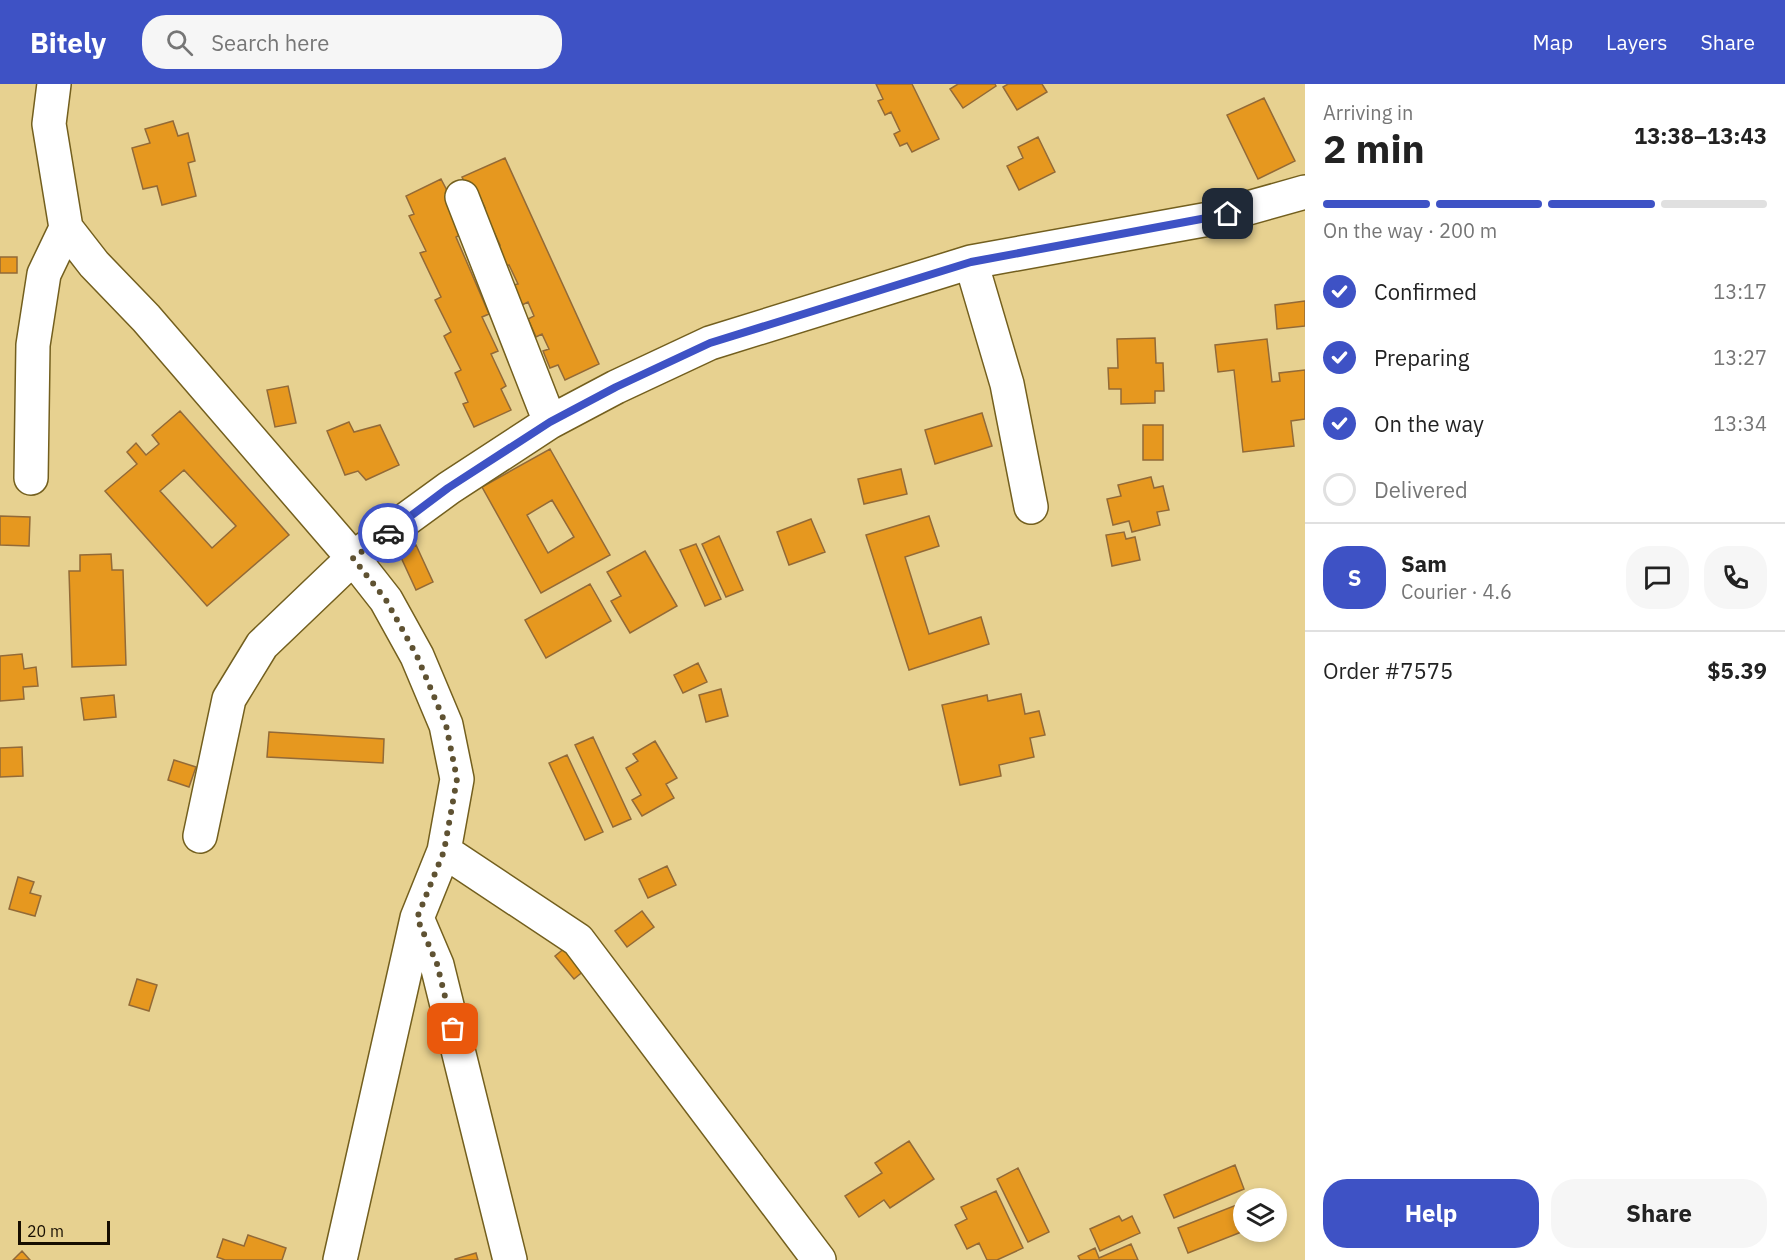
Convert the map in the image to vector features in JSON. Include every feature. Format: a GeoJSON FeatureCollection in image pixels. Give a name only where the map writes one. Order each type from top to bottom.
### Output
{"type":"FeatureCollection","features":[{"type":"Feature","properties":{"kind":"street"},"geometry":{"type":"LineString","coordinates":[[54,84],[49,124],[66,228],[94,264],[146,318],[353,558],[386,600],[412,646],[446,725],[457,779],[444,851],[417,918],[340,1260]]}},
{"type":"Feature","properties":{"kind":"street"},"geometry":{"type":"LineString","coordinates":[[200,836],[229,699],[262,645],[353,558],[448,488],[550,422],[616,387],[710,343],[971,262],[1209,219],[1305,192]]}},
{"type":"Feature","properties":{"kind":"street"},"geometry":{"type":"LineString","coordinates":[[462,197],[550,422]]}},
{"type":"Feature","properties":{"kind":"street"},"geometry":{"type":"LineString","coordinates":[[31,478],[35,335],[44,274],[66,228]]}},
{"type":"Feature","properties":{"kind":"street"},"geometry":{"type":"LineString","coordinates":[[971,262],[1007,384],[1031,507]]}},
{"type":"Feature","properties":{"kind":"street"},"geometry":{"type":"LineString","coordinates":[[444,851],[578,940],[819,1260]]}},
{"type":"Feature","properties":{"kind":"street"},"geometry":{"type":"LineString","coordinates":[[417,918],[437,964],[510,1260]]}},
{"type":"Feature","properties":{"kind":"building"},"geometry":{"type":"Polygon","coordinates":[[[876,84],[912,84],[939,139],[912,152],[907,143],[900,146],[894,134],[900,131],[891,112],[885,115],[878,101],[883,99],[876,84]]]}},
{"type":"Feature","properties":{"kind":"building"},"geometry":{"type":"Polygon","coordinates":[[[958,84],[995,84],[996,86],[963,108],[950,89],[958,84]]]}},
{"type":"Feature","properties":{"kind":"building"},"geometry":{"type":"Polygon","coordinates":[[[1008,84],[1042,84],[1047,92],[1017,110],[1003,87],[1008,84]]]}},
{"type":"Feature","properties":{"kind":"building"},"geometry":{"type":"Polygon","coordinates":[[[1264,98],[1295,161],[1258,179],[1227,115],[1264,98]]]}},
{"type":"Feature","properties":{"kind":"building"},"geometry":{"type":"Polygon","coordinates":[[[173,121],[178,136],[188,133],[195,161],[188,163],[196,196],[162,205],[157,186],[143,189],[132,148],[150,143],[145,129],[173,121]]]}},
{"type":"Feature","properties":{"kind":"building"},"geometry":{"type":"Polygon","coordinates":[[[1038,137],[1055,172],[1019,190],[1007,166],[1023,158],[1018,147],[1038,137]]]}},
{"type":"Feature","properties":{"kind":"building"},"geometry":{"type":"Polygon","coordinates":[[[505,158],[599,364],[565,380],[558,365],[550,368],[543,351],[549,349],[542,334],[536,337],[528,319],[534,316],[528,302],[522,305],[513,285],[518,284],[509,265],[504,267],[495,247],[500,245],[492,228],[488,229],[479,211],[485,208],[478,193],[471,196],[462,177],[505,158]]]}},
{"type":"Feature","properties":{"kind":"building"},"geometry":{"type":"Polygon","coordinates":[[[441,179],[452,200],[462,234],[456,237],[489,314],[482,317],[498,351],[491,354],[506,386],[501,389],[511,410],[474,427],[463,404],[468,402],[455,373],[461,370],[444,336],[451,332],[435,300],[441,297],[420,253],[426,251],[409,216],[414,214],[406,196],[441,179]]]}},
{"type":"Feature","properties":{"kind":"building"},"geometry":{"type":"Polygon","coordinates":[[[0,257],[17,257],[17,273],[0,273],[0,257]]]}},
{"type":"Feature","properties":{"kind":"building"},"geometry":{"type":"Polygon","coordinates":[[[1305,301],[1305,326],[1277,329],[1275,305],[1305,301]]]}},
{"type":"Feature","properties":{"kind":"building"},"geometry":{"type":"Polygon","coordinates":[[[1155,338],[1156,363],[1163,363],[1164,391],[1155,391],[1155,403],[1121,404],[1121,389],[1109,389],[1108,368],[1118,368],[1117,339],[1155,338]]]}},
{"type":"Feature","properties":{"kind":"building"},"geometry":{"type":"Polygon","coordinates":[[[1267,339],[1272,382],[1280,381],[1279,373],[1305,370],[1305,419],[1291,421],[1294,446],[1243,452],[1234,370],[1218,372],[1215,345],[1267,339]]]}},
{"type":"Feature","properties":{"kind":"building"},"geometry":{"type":"Polygon","coordinates":[[[288,386],[296,423],[275,427],[267,390],[288,386]]]}},
{"type":"Feature","properties":{"kind":"building"},"geometry":{"type":"Polygon","coordinates":[[[180,411],[289,535],[207,606],[105,491],[137,464],[127,452],[136,443],[146,455],[159,444],[152,435],[180,411]],[[184,470],[160,491],[212,548],[236,526],[184,470]]]}},
{"type":"Feature","properties":{"kind":"building"},"geometry":{"type":"Polygon","coordinates":[[[982,413],[992,446],[935,464],[925,430],[982,413]]]}},
{"type":"Feature","properties":{"kind":"building"},"geometry":{"type":"Polygon","coordinates":[[[349,422],[354,432],[380,425],[399,465],[366,480],[358,471],[345,475],[327,431],[349,422]]]}},
{"type":"Feature","properties":{"kind":"building"},"geometry":{"type":"Polygon","coordinates":[[[1143,425],[1163,425],[1163,460],[1143,460],[1143,425]]]}},
{"type":"Feature","properties":{"kind":"building"},"geometry":{"type":"Polygon","coordinates":[[[550,449],[610,555],[541,593],[482,487],[550,449]],[[552,500],[527,515],[548,553],[574,537],[552,500]]]}},
{"type":"Feature","properties":{"kind":"building"},"geometry":{"type":"Polygon","coordinates":[[[901,469],[907,494],[864,504],[858,479],[901,469]]]}},
{"type":"Feature","properties":{"kind":"building"},"geometry":{"type":"Polygon","coordinates":[[[1151,477],[1154,488],[1163,486],[1169,510],[1157,512],[1160,525],[1132,532],[1129,521],[1113,525],[1107,499],[1121,496],[1118,485],[1151,477]]]}},
{"type":"Feature","properties":{"kind":"building"},"geometry":{"type":"Polygon","coordinates":[[[0,516],[30,517],[29,546],[0,545],[0,516]]]}},
{"type":"Feature","properties":{"kind":"building"},"geometry":{"type":"Polygon","coordinates":[[[929,516],[939,546],[905,557],[929,634],[981,617],[989,644],[909,670],[866,535],[929,516]]]}},
{"type":"Feature","properties":{"kind":"building"},"geometry":{"type":"Polygon","coordinates":[[[811,519],[825,552],[789,565],[777,532],[811,519]]]}},
{"type":"Feature","properties":{"kind":"building"},"geometry":{"type":"Polygon","coordinates":[[[1124,532],[1126,539],[1135,537],[1140,560],[1112,566],[1106,535],[1124,532]]]}},
{"type":"Feature","properties":{"kind":"building"},"geometry":{"type":"Polygon","coordinates":[[[719,536],[743,590],[726,597],[702,544],[719,536]]]}},
{"type":"Feature","properties":{"kind":"building"},"geometry":{"type":"Polygon","coordinates":[[[696,544],[721,599],[705,606],[680,550],[696,544]]]}},
{"type":"Feature","properties":{"kind":"building"},"geometry":{"type":"Polygon","coordinates":[[[416,545],[433,582],[416,590],[399,553],[416,545]]]}},
{"type":"Feature","properties":{"kind":"building"},"geometry":{"type":"Polygon","coordinates":[[[645,551],[677,606],[630,633],[611,601],[621,596],[607,572],[645,551]]]}},
{"type":"Feature","properties":{"kind":"building"},"geometry":{"type":"Polygon","coordinates":[[[111,554],[112,570],[123,570],[126,665],[72,667],[69,571],[80,571],[80,555],[111,554]]]}},
{"type":"Feature","properties":{"kind":"building"},"geometry":{"type":"Polygon","coordinates":[[[590,584],[611,621],[546,658],[525,620],[590,584]]]}},
{"type":"Feature","properties":{"kind":"building"},"geometry":{"type":"Polygon","coordinates":[[[22,654],[24,669],[36,667],[38,686],[23,687],[24,699],[0,701],[0,656],[22,654]]]}},
{"type":"Feature","properties":{"kind":"building"},"geometry":{"type":"Polygon","coordinates":[[[698,663],[707,682],[683,693],[674,675],[698,663]]]}},
{"type":"Feature","properties":{"kind":"building"},"geometry":{"type":"Polygon","coordinates":[[[721,689],[728,716],[706,722],[699,695],[721,689]]]}},
{"type":"Feature","properties":{"kind":"building"},"geometry":{"type":"Polygon","coordinates":[[[1021,694],[1025,714],[1039,711],[1045,735],[1030,738],[1034,757],[999,765],[1001,776],[960,785],[942,705],[987,695],[988,701],[1021,694]]]}},
{"type":"Feature","properties":{"kind":"building"},"geometry":{"type":"Polygon","coordinates":[[[114,695],[116,717],[84,720],[81,698],[114,695]]]}},
{"type":"Feature","properties":{"kind":"building"},"geometry":{"type":"Polygon","coordinates":[[[269,732],[384,739],[383,763],[267,757],[269,732]]]}},
{"type":"Feature","properties":{"kind":"building"},"geometry":{"type":"Polygon","coordinates":[[[593,737],[631,819],[613,827],[575,745],[593,737]]]}},
{"type":"Feature","properties":{"kind":"building"},"geometry":{"type":"Polygon","coordinates":[[[655,741],[677,778],[666,784],[674,798],[642,816],[632,800],[641,795],[626,768],[638,761],[633,754],[655,741]]]}},
{"type":"Feature","properties":{"kind":"building"},"geometry":{"type":"Polygon","coordinates":[[[22,747],[23,776],[0,777],[0,748],[22,747]]]}},
{"type":"Feature","properties":{"kind":"building"},"geometry":{"type":"Polygon","coordinates":[[[567,755],[603,832],[585,840],[549,763],[567,755]]]}},
{"type":"Feature","properties":{"kind":"building"},"geometry":{"type":"Polygon","coordinates":[[[174,760],[196,767],[189,787],[168,780],[174,760]]]}},
{"type":"Feature","properties":{"kind":"building"},"geometry":{"type":"Polygon","coordinates":[[[667,866],[676,885],[648,898],[639,879],[667,866]]]}},
{"type":"Feature","properties":{"kind":"building"},"geometry":{"type":"Polygon","coordinates":[[[18,877],[34,882],[30,893],[41,896],[35,916],[9,909],[18,877]]]}},
{"type":"Feature","properties":{"kind":"building"},"geometry":{"type":"Polygon","coordinates":[[[642,911],[654,927],[627,947],[615,931],[642,911]]]}},
{"type":"Feature","properties":{"kind":"building"},"geometry":{"type":"Polygon","coordinates":[[[566,947],[585,970],[574,979],[555,956],[566,947]]]}},
{"type":"Feature","properties":{"kind":"building"},"geometry":{"type":"Polygon","coordinates":[[[137,979],[157,985],[149,1011],[129,1005],[137,979]]]}},
{"type":"Feature","properties":{"kind":"building"},"geometry":{"type":"Polygon","coordinates":[[[909,1141],[934,1179],[890,1208],[884,1200],[859,1217],[845,1196],[882,1173],[875,1163],[909,1141]]]}},
{"type":"Feature","properties":{"kind":"building"},"geometry":{"type":"Polygon","coordinates":[[[1235,1165],[1244,1188],[1233,1188],[1233,1194],[1174,1218],[1164,1195],[1235,1165]]]}},
{"type":"Feature","properties":{"kind":"building"},"geometry":{"type":"Polygon","coordinates":[[[1018,1168],[1049,1232],[1028,1242],[997,1179],[1018,1168]]]}},
{"type":"Feature","properties":{"kind":"building"},"geometry":{"type":"Polygon","coordinates":[[[996,1191],[1023,1248],[997,1260],[987,1260],[979,1243],[967,1249],[955,1225],[967,1219],[961,1207],[996,1191]]]}},
{"type":"Feature","properties":{"kind":"building"},"geometry":{"type":"Polygon","coordinates":[[[1233,1206],[1233,1235],[1188,1253],[1178,1228],[1233,1206]]]}},
{"type":"Feature","properties":{"kind":"building"},"geometry":{"type":"Polygon","coordinates":[[[1119,1216],[1122,1221],[1132,1216],[1140,1233],[1100,1251],[1090,1229],[1119,1216]]]}},
{"type":"Feature","properties":{"kind":"building"},"geometry":{"type":"Polygon","coordinates":[[[248,1235],[286,1248],[282,1260],[225,1260],[217,1257],[223,1239],[244,1246],[248,1235]]]}},
{"type":"Feature","properties":{"kind":"building"},"geometry":{"type":"Polygon","coordinates":[[[1131,1244],[1138,1260],[1080,1260],[1078,1256],[1095,1248],[1099,1258],[1131,1244]]]}},
{"type":"Feature","properties":{"kind":"building"},"geometry":{"type":"Polygon","coordinates":[[[22,1251],[30,1260],[13,1260],[22,1251]]]}},
{"type":"Feature","properties":{"kind":"building"},"geometry":{"type":"Polygon","coordinates":[[[476,1253],[478,1260],[455,1260],[455,1259],[476,1253]]]}},
{"type":"Feature","properties":{"kind":"way so far"},"geometry":{"type":"LineString","coordinates":[[388,533],[353,558],[386,600],[417,656],[446,725],[457,779],[444,851],[417,918],[437,964],[453,1029]]}},
{"type":"Feature","properties":{"kind":"route"},"geometry":{"type":"LineString","coordinates":[[388,533],[448,488],[550,422],[616,387],[710,343],[971,262],[1228,214]]}}]}
